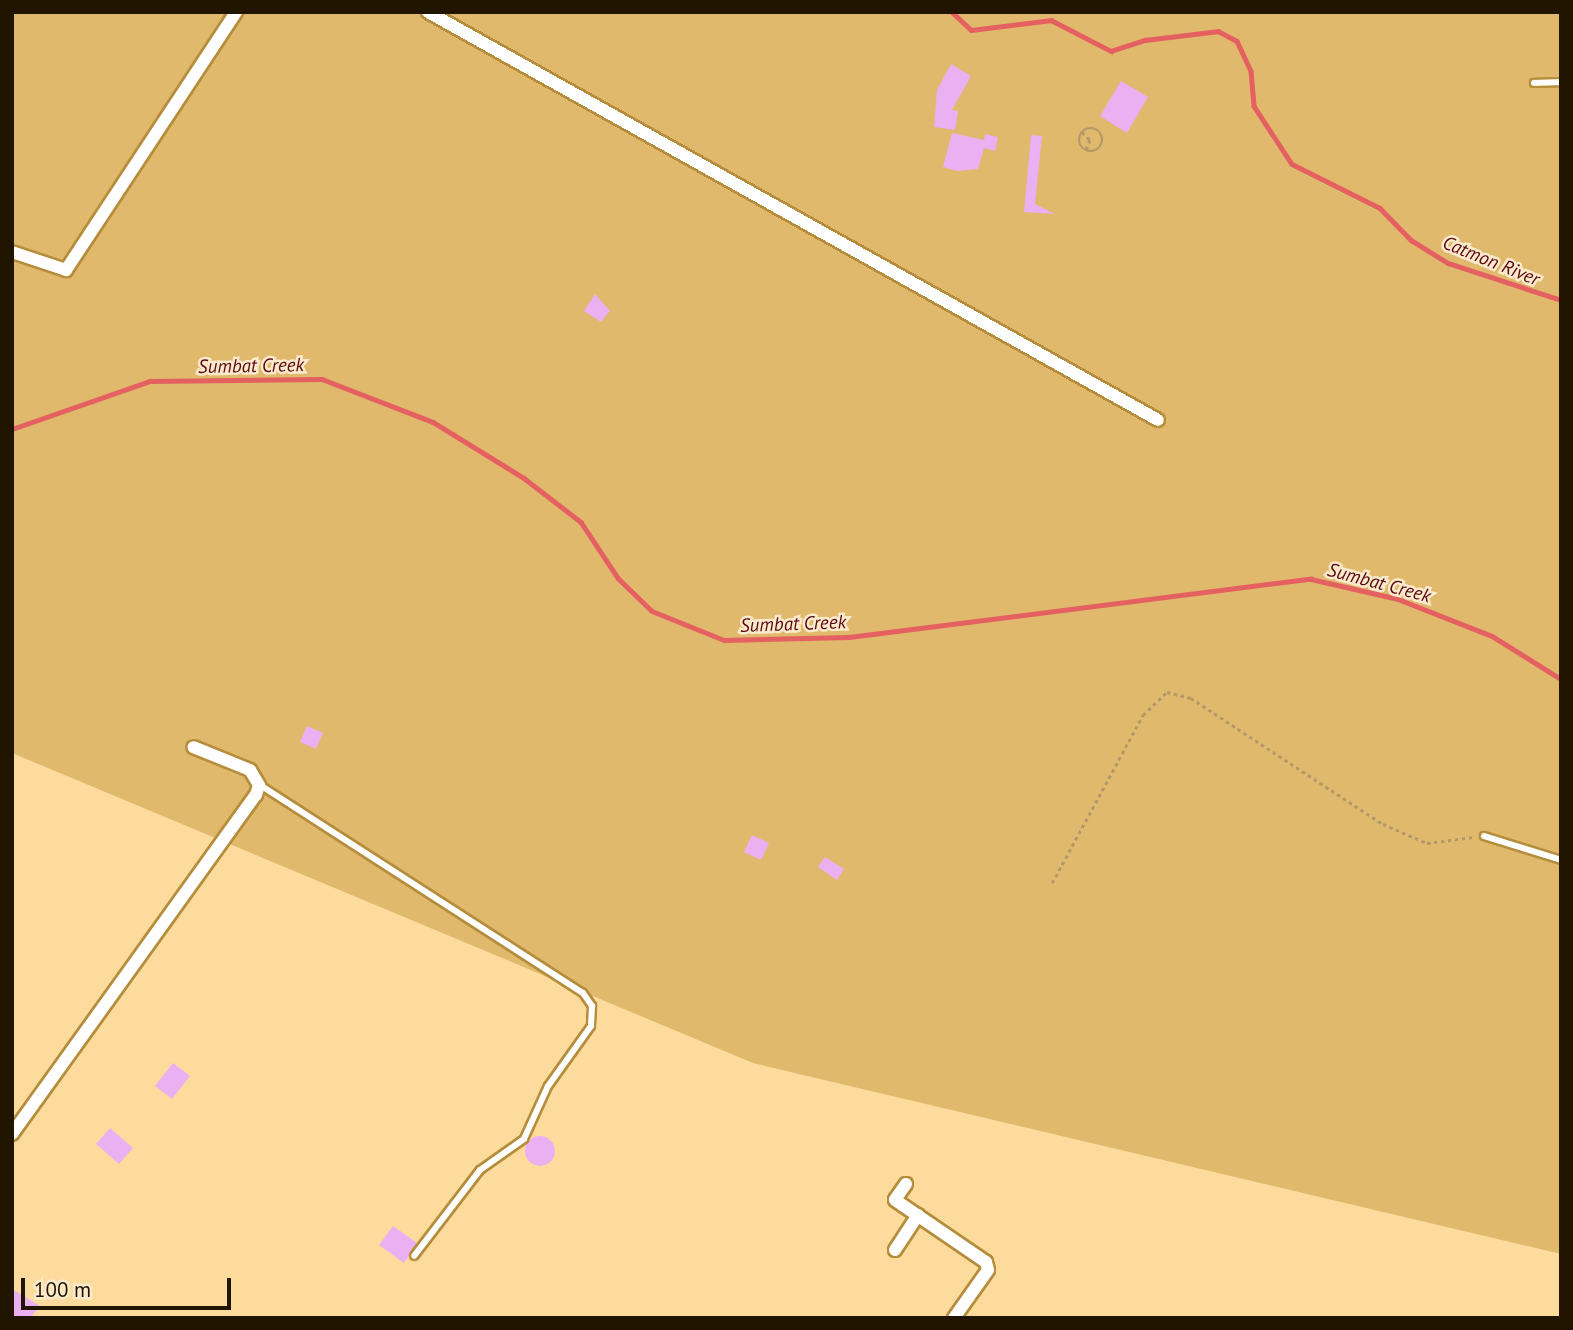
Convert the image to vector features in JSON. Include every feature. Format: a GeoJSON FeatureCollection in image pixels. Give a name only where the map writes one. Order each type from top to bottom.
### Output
{"type":"FeatureCollection","features":[{"type":"Feature","properties":{"kind":"street"},"geometry":{"type":"LineString","coordinates":[[12,252],[66,270],[236,12]]}},
{"type":"Feature","properties":{"kind":"street"},"geometry":{"type":"LineString","coordinates":[[428,12],[1158,420]]}},
{"type":"Feature","properties":{"kind":"street"},"geometry":{"type":"LineString","coordinates":[[12,1134],[249,807],[259,785],[250,770],[194,747]]}},
{"type":"Feature","properties":{"kind":"street"},"geometry":{"type":"LineString","coordinates":[[906,1184],[895,1200],[986,1262],[988,1270],[954,1318]]}},
{"type":"Feature","properties":{"kind":"street"},"geometry":{"type":"LineString","coordinates":[[895,1250],[918,1215]]}},
{"type":"Feature","properties":{"kind":"lane"},"geometry":{"type":"LineString","coordinates":[[1534,83],[1561,82]]}},
{"type":"Feature","properties":{"kind":"lane"},"geometry":{"type":"LineString","coordinates":[[259,785],[583,993],[592,1006],[594,1020],[548,1086],[524,1139],[480,1170],[414,1256]]}},
{"type":"Feature","properties":{"kind":"lane"},"geometry":{"type":"LineString","coordinates":[[1484,836],[1561,860]]}},
{"type":"Feature","properties":{"kind":"path"},"geometry":{"type":"LineString","coordinates":[[1082,132],[1097,130],[1103,140],[1098,150],[1086,151]]}},
{"type":"Feature","properties":{"kind":"path"},"geometry":{"type":"LineString","coordinates":[[1082,132],[1079,143],[1086,151]]}},
{"type":"Feature","properties":{"kind":"path"},"geometry":{"type":"LineString","coordinates":[[1082,132],[1090,141],[1086,151]]}},
{"type":"Feature","properties":{"kind":"path"},"geometry":{"type":"LineString","coordinates":[[1052,883],[1143,715],[1167,692],[1191,698],[1383,824],[1427,843],[1484,836]]}},
{"type":"Feature","properties":{"kind":"shaded area"},"geometry":{"type":"Polygon","coordinates":[[[12,12],[1561,12],[1561,1254],[753,1063],[12,753],[12,12]]]}},
{"type":"Feature","properties":{"kind":"building"},"geometry":{"type":"Polygon","coordinates":[[[951,64],[971,76],[952,110],[958,111],[955,130],[934,127],[937,90],[951,64]]]}},
{"type":"Feature","properties":{"kind":"building"},"geometry":{"type":"Polygon","coordinates":[[[1121,81],[1148,97],[1127,133],[1100,116],[1121,81]]]}},
{"type":"Feature","properties":{"kind":"building"},"geometry":{"type":"Polygon","coordinates":[[[952,133],[984,140],[985,134],[998,137],[995,151],[984,148],[978,169],[957,171],[943,167],[952,133]]]}},
{"type":"Feature","properties":{"kind":"building"},"geometry":{"type":"Polygon","coordinates":[[[1031,135],[1042,136],[1035,204],[1055,214],[1024,212],[1031,135]]]}},
{"type":"Feature","properties":{"kind":"building"},"geometry":{"type":"Polygon","coordinates":[[[595,294],[610,311],[601,322],[584,311],[595,294]]]}},
{"type":"Feature","properties":{"kind":"building"},"geometry":{"type":"Polygon","coordinates":[[[307,726],[323,733],[316,749],[300,742],[307,726]]]}},
{"type":"Feature","properties":{"kind":"building"},"geometry":{"type":"Polygon","coordinates":[[[752,835],[769,843],[761,860],[744,852],[752,835]]]}},
{"type":"Feature","properties":{"kind":"building"},"geometry":{"type":"Polygon","coordinates":[[[825,857],[844,869],[837,880],[818,867],[825,857]]]}},
{"type":"Feature","properties":{"kind":"building"},"geometry":{"type":"Polygon","coordinates":[[[173,1063],[190,1076],[172,1099],[155,1086],[173,1063]]]}},
{"type":"Feature","properties":{"kind":"building"},"geometry":{"type":"Polygon","coordinates":[[[110,1128],[133,1148],[119,1164],[96,1144],[110,1128]]]}},
{"type":"Feature","properties":{"kind":"building"},"geometry":{"type":"Polygon","coordinates":[[[540,1136],[551,1140],[555,1151],[551,1162],[540,1166],[529,1162],[525,1151],[529,1140],[540,1136]]]}},
{"type":"Feature","properties":{"kind":"building"},"geometry":{"type":"Polygon","coordinates":[[[393,1226],[417,1243],[404,1263],[379,1245],[393,1226]]]}},
{"type":"Feature","properties":{"kind":"building"},"geometry":{"type":"Polygon","coordinates":[[[12,1289],[40,1306],[30,1318],[12,1318],[12,1289]]]}},
{"type":"Feature","properties":{"kind":"waterway","name":"Catmon River"},"geometry":{"type":"LineString","coordinates":[[952,12],[971,30],[1051,20],[1111,51],[1145,40],[1218,31],[1237,41],[1251,71],[1254,106],[1292,164],[1380,208],[1411,240],[1448,263],[1561,300]]}},
{"type":"Feature","properties":{"kind":"waterway","name":"Sumbat Creek"},"geometry":{"type":"LineString","coordinates":[[12,429],[150,381],[322,379],[433,422],[524,478],[581,522],[618,578],[652,611],[724,640],[849,637],[1311,579],[1398,599],[1492,636],[1561,679]]}}]}
